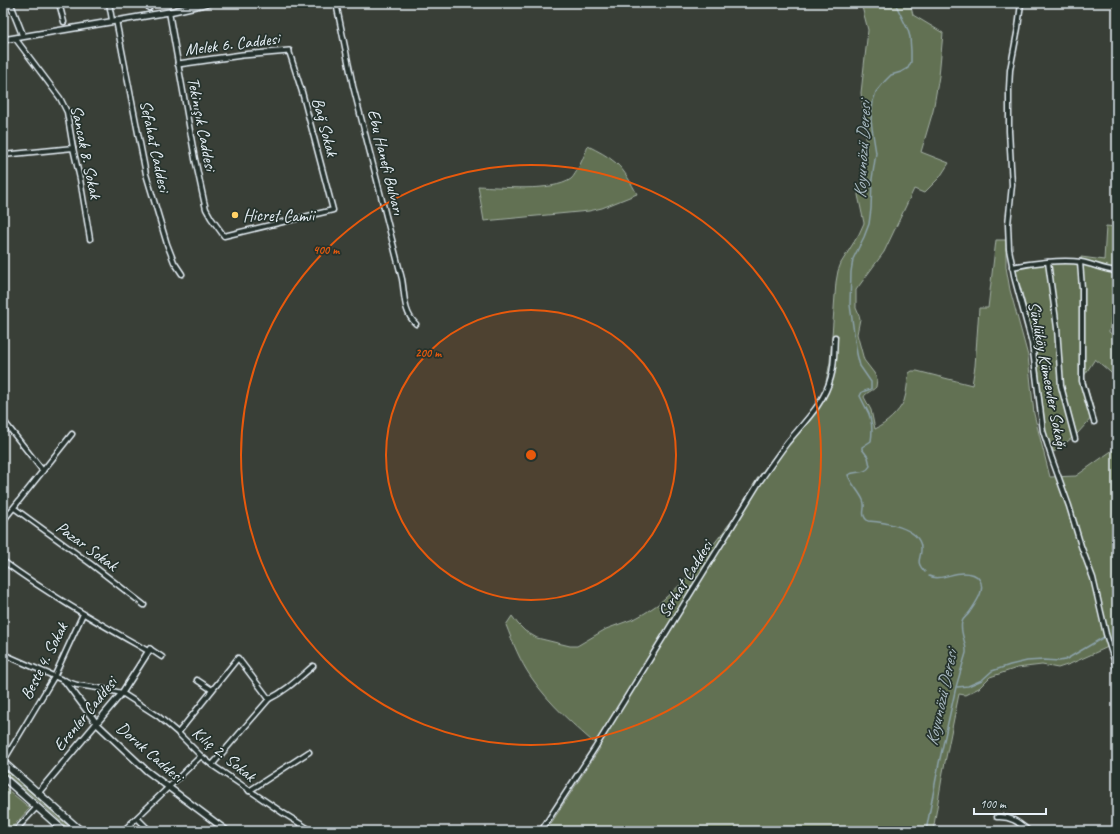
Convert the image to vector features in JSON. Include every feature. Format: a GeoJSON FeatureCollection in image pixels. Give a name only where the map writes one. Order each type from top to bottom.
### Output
{"type":"FeatureCollection","features":[{"type":"Feature","properties":{"kind":"main road"},"geometry":{"type":"LineString","coordinates":[[3,762],[81,831]]}},
{"type":"Feature","properties":{"kind":"main road"},"geometry":{"type":"LineString","coordinates":[[3,777],[64,831]]}},
{"type":"Feature","properties":{"kind":"street"},"geometry":{"type":"LineString","coordinates":[[10,3],[23,36]]}},
{"type":"Feature","properties":{"kind":"street"},"geometry":{"type":"LineString","coordinates":[[59,3],[64,22]]}},
{"type":"Feature","properties":{"kind":"street","name":"Sefahat Caddesi"},"geometry":{"type":"LineString","coordinates":[[109,3],[114,20],[146,174],[167,244],[174,262],[182,274]]}},
{"type":"Feature","properties":{"kind":"street"},"geometry":{"type":"LineString","coordinates":[[147,3],[148,8]]}},
{"type":"Feature","properties":{"kind":"street"},"geometry":{"type":"LineString","coordinates":[[3,40],[168,12],[209,3]]}},
{"type":"Feature","properties":{"kind":"street","name":"Ebu Hanefi Bulvarı"},"geometry":{"type":"LineString","coordinates":[[336,3],[353,86],[402,279],[406,307],[410,317],[416,324]]}},
{"type":"Feature","properties":{"kind":"street","name":"Sünlüköy Kümeevler Sokağı"},"geometry":{"type":"LineString","coordinates":[[1021,3],[1010,70],[1009,89],[1009,131],[1012,185],[1008,236],[1009,249],[1015,280],[1032,343],[1043,431],[1093,578],[1106,634],[1117,670]]}},
{"type":"Feature","properties":{"kind":"street","name":"Tekinışık Caddesi"},"geometry":{"type":"LineString","coordinates":[[168,12],[204,201],[211,218],[224,236]]}},
{"type":"Feature","properties":{"kind":"street","name":"Sancak 8. Sokak"},"geometry":{"type":"LineString","coordinates":[[15,38],[56,92],[67,112],[90,239]]}},
{"type":"Feature","properties":{"kind":"street","name":"Melek 6. Caddesi"},"geometry":{"type":"LineString","coordinates":[[178,64],[242,55],[289,51]]}},
{"type":"Feature","properties":{"kind":"street","name":"Bağ Sokak"},"geometry":{"type":"LineString","coordinates":[[224,236],[333,210],[304,99],[289,51]]}},
{"type":"Feature","properties":{"kind":"street"},"geometry":{"type":"LineString","coordinates":[[3,155],[73,148]]}},
{"type":"Feature","properties":{"kind":"street"},"geometry":{"type":"LineString","coordinates":[[1012,267],[1048,262],[1080,262],[1117,271]]}},
{"type":"Feature","properties":{"kind":"street","name":"Sünlüköy Kümeevler Sokağı"},"geometry":{"type":"LineString","coordinates":[[1048,262],[1058,328],[1061,382],[1075,439]]}},
{"type":"Feature","properties":{"kind":"street","name":"Sünlüköy Kümeevler Sokağı"},"geometry":{"type":"LineString","coordinates":[[1080,262],[1082,288],[1082,376],[1083,386],[1094,422]]}},
{"type":"Feature","properties":{"kind":"street","name":"Serhat Caddesi"},"geometry":{"type":"LineString","coordinates":[[541,831],[595,748],[760,481],[788,442],[818,406],[832,376],[835,336]]}},
{"type":"Feature","properties":{"kind":"street"},"geometry":{"type":"LineString","coordinates":[[3,420],[43,471]]}},
{"type":"Feature","properties":{"kind":"street"},"geometry":{"type":"LineString","coordinates":[[3,521],[72,434]]}},
{"type":"Feature","properties":{"kind":"street","name":"Pazar Sokak"},"geometry":{"type":"LineString","coordinates":[[14,508],[144,605]]}},
{"type":"Feature","properties":{"kind":"street"},"geometry":{"type":"LineString","coordinates":[[3,561],[83,614],[162,657]]}},
{"type":"Feature","properties":{"kind":"street","name":"Beste 4. Sokak"},"geometry":{"type":"LineString","coordinates":[[3,762],[54,677],[83,614]]}},
{"type":"Feature","properties":{"kind":"street","name":"Erenler Caddesi"},"geometry":{"type":"LineString","coordinates":[[38,793],[122,693],[149,650]]}},
{"type":"Feature","properties":{"kind":"street"},"geometry":{"type":"LineString","coordinates":[[3,654],[54,677],[77,685],[122,693]]}},
{"type":"Feature","properties":{"kind":"street"},"geometry":{"type":"LineString","coordinates":[[178,733],[238,658],[269,699]]}},
{"type":"Feature","properties":{"kind":"street"},"geometry":{"type":"LineString","coordinates":[[212,765],[269,699],[286,689],[313,666]]}},
{"type":"Feature","properties":{"kind":"street"},"geometry":{"type":"LineString","coordinates":[[197,680],[212,690]]}},
{"type":"Feature","properties":{"kind":"street","name":"Doruk Caddesi"},"geometry":{"type":"LineString","coordinates":[[65,681],[97,724],[147,771],[227,831]]}},
{"type":"Feature","properties":{"kind":"street","name":"Kılıç 2. Sokak"},"geometry":{"type":"LineString","coordinates":[[122,693],[158,716],[212,765],[249,791],[312,831]]}},
{"type":"Feature","properties":{"kind":"street"},"geometry":{"type":"LineString","coordinates":[[249,791],[309,752]]}},
{"type":"Feature","properties":{"kind":"street"},"geometry":{"type":"LineString","coordinates":[[123,831],[201,756]]}},
{"type":"Feature","properties":{"kind":"street"},"geometry":{"type":"LineString","coordinates":[[15,831],[37,807]]}},
{"type":"Feature","properties":{"kind":"street"},"geometry":{"type":"LineString","coordinates":[[997,817],[1005,817],[1014,820],[1029,831]]}},
{"type":"Feature","properties":{"kind":"street"},"geometry":{"type":"LineString","coordinates":[[137,818],[150,831]]}},
{"type":"Feature","properties":{"kind":"green space"},"geometry":{"type":"Polygon","coordinates":[[[861,3],[910,3],[913,15],[943,33],[939,76],[933,111],[921,152],[949,163],[940,177],[924,193],[914,189],[884,252],[856,290],[856,308],[860,319],[857,334],[864,360],[877,379],[876,387],[864,397],[871,410],[875,429],[892,417],[902,405],[905,398],[909,373],[912,371],[972,385],[975,366],[979,308],[988,308],[996,240],[1006,240],[1006,267],[1010,290],[1028,356],[1034,414],[1050,477],[1076,476],[1117,447],[1117,647],[1108,647],[1058,668],[1042,665],[1017,668],[990,677],[979,688],[965,695],[959,694],[933,831],[546,831],[600,748],[563,715],[538,687],[520,658],[506,625],[512,616],[525,631],[537,638],[570,646],[577,646],[606,629],[636,618],[657,605],[690,575],[733,519],[757,479],[781,446],[819,399],[825,387],[830,362],[838,271],[864,223],[858,195],[866,153],[866,131],[861,93],[868,30],[861,3]]]}},
{"type":"Feature","properties":{"kind":"green space"},"geometry":{"type":"Polygon","coordinates":[[[588,146],[616,163],[625,173],[637,194],[602,208],[589,211],[484,221],[478,186],[526,188],[552,186],[563,183],[573,177],[588,146]]]}},
{"type":"Feature","properties":{"kind":"green space"},"geometry":{"type":"Polygon","coordinates":[[[1106,226],[1117,227],[1117,280],[1109,332],[1117,338],[1117,378],[1095,359],[1084,376],[1095,414],[1077,434],[1054,452],[1046,435],[1036,348],[1015,268],[1045,264],[1081,263],[1081,257],[1104,260],[1106,226]]]}},
{"type":"Feature","properties":{"kind":"green space"},"geometry":{"type":"Polygon","coordinates":[[[3,768],[74,831],[71,831],[3,771],[3,768]]]}},
{"type":"Feature","properties":{"kind":"green space"},"geometry":{"type":"Polygon","coordinates":[[[3,786],[30,808],[9,831],[3,831],[3,786]]]}},
{"type":"Feature","properties":{"kind":"waterway","name":"Koyunözü Deresi"},"geometry":{"type":"LineString","coordinates":[[895,3],[910,37],[911,62],[908,68],[891,75],[885,81],[876,92],[873,101],[871,120],[876,153],[872,179],[871,209],[869,224],[853,259],[850,305],[860,366],[871,382],[871,389],[862,392],[860,396],[870,416],[872,424],[871,441],[862,447],[868,457],[870,466],[866,470],[848,475],[863,500],[864,516],[868,521],[891,524],[907,530],[919,540],[921,547],[919,562],[925,572]]}},
{"type":"Feature","properties":{"kind":"waterway","name":"Koyunözü Deresi"},"geometry":{"type":"LineString","coordinates":[[926,831],[956,687],[966,653],[961,626],[963,619],[977,601],[982,587],[978,577],[974,575],[959,573],[937,578],[929,576]]}},
{"type":"Feature","properties":{"kind":"waterway"},"geometry":{"type":"LineString","coordinates":[[1112,631],[1117,624]]}},
{"type":"Feature","properties":{"kind":"waterway"},"geometry":{"type":"LineString","coordinates":[[957,687],[968,686],[982,680],[992,671],[1010,665],[1027,661],[1065,660],[1104,637]]}},
{"type":"Feature","properties":{"kind":"place","name":"Hicret Camii"},"geometry":{"type":"Point","coordinates":[235,215]}}]}
